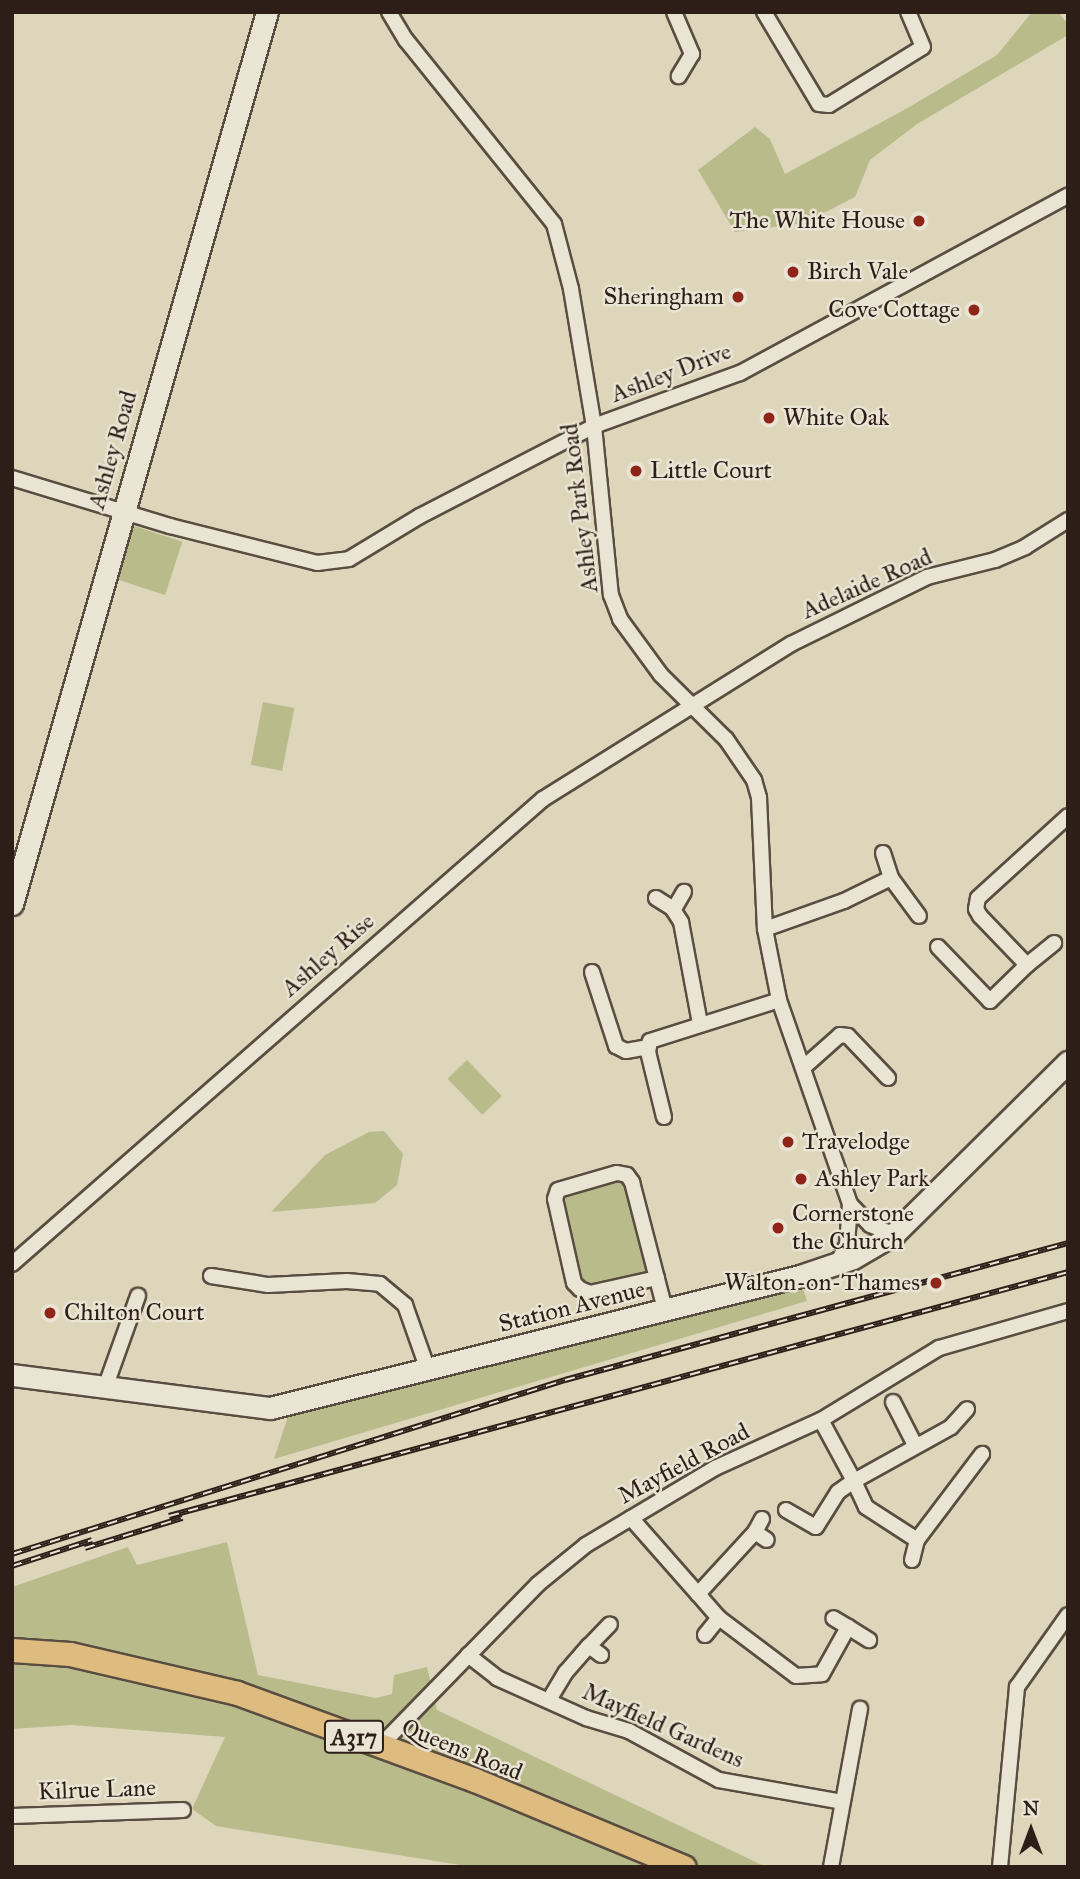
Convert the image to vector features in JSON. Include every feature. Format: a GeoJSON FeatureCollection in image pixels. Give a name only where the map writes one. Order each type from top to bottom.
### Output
{"type":"FeatureCollection","features":[{"type":"Feature","properties":{"kind":"main road","name":"Queens Road"},"geometry":{"type":"LineString","coordinates":[[12,1650],[70,1654],[237,1693],[380,1746],[684,1867]]}},
{"type":"Feature","properties":{"kind":"street","name":"Ashley Road"},"geometry":{"type":"LineString","coordinates":[[12,905],[122,511],[267,12]]}},
{"type":"Feature","properties":{"kind":"street","name":"Ashley Park Road"},"geometry":{"type":"LineString","coordinates":[[389,12],[406,40],[554,224],[571,289],[594,426],[611,595],[620,619],[661,675],[726,739],[754,780],[760,806],[765,929],[779,1000],[849,1204],[847,1245],[836,1265]]}},
{"type":"Feature","properties":{"kind":"street"},"geometry":{"type":"LineString","coordinates":[[674,12],[692,54],[679,76]]}},
{"type":"Feature","properties":{"kind":"street"},"geometry":{"type":"LineString","coordinates":[[764,12],[819,104],[829,105],[923,47],[908,12]]}},
{"type":"Feature","properties":{"kind":"street","name":"Ashley Drive"},"geometry":{"type":"LineString","coordinates":[[12,478],[122,511],[317,563],[349,559],[420,516],[594,426],[740,373],[1068,196]]}},
{"type":"Feature","properties":{"kind":"street","name":"Adelaide Road"},"geometry":{"type":"LineString","coordinates":[[693,707],[791,644],[887,596],[927,577],[995,560],[1068,520]]}},
{"type":"Feature","properties":{"kind":"street","name":"Ashley Rise"},"geometry":{"type":"LineString","coordinates":[[12,1264],[543,799],[693,707]]}},
{"type":"Feature","properties":{"kind":"street"},"geometry":{"type":"LineString","coordinates":[[1027,965],[981,916],[976,909],[978,898],[1065,823]]}},
{"type":"Feature","properties":{"kind":"street"},"geometry":{"type":"LineString","coordinates":[[883,853],[891,878],[919,916]]}},
{"type":"Feature","properties":{"kind":"street"},"geometry":{"type":"LineString","coordinates":[[765,929],[844,901],[891,878]]}},
{"type":"Feature","properties":{"kind":"street"},"geometry":{"type":"LineString","coordinates":[[674,909],[684,891]]}},
{"type":"Feature","properties":{"kind":"street"},"geometry":{"type":"LineString","coordinates":[[656,898],[674,909],[681,922],[700,1024]]}},
{"type":"Feature","properties":{"kind":"street"},"geometry":{"type":"LineString","coordinates":[[938,947],[990,1001],[1054,943]]}},
{"type":"Feature","properties":{"kind":"street"},"geometry":{"type":"LineString","coordinates":[[592,972],[616,1046],[626,1051],[649,1047],[661,1036],[779,1000]]}},
{"type":"Feature","properties":{"kind":"street"},"geometry":{"type":"LineString","coordinates":[[804,1067],[840,1035],[848,1036],[888,1079]]}},
{"type":"Feature","properties":{"kind":"street"},"geometry":{"type":"LineString","coordinates":[[649,1047],[664,1116]]}},
{"type":"Feature","properties":{"kind":"street","name":"Station Avenue"},"geometry":{"type":"LineString","coordinates":[[12,1375],[270,1408],[836,1265],[894,1234],[1068,1062]]}},
{"type":"Feature","properties":{"kind":"street"},"geometry":{"type":"LineString","coordinates":[[657,1278],[590,1293],[580,1289],[574,1283],[557,1211],[558,1190],[617,1173],[627,1175],[657,1278],[665,1310]]}},
{"type":"Feature","properties":{"kind":"street"},"geometry":{"type":"LineString","coordinates":[[849,1204],[870,1225],[894,1234]]}},
{"type":"Feature","properties":{"kind":"street"},"geometry":{"type":"LineString","coordinates":[[211,1276],[268,1285],[347,1281],[380,1284],[405,1305],[428,1370]]}},
{"type":"Feature","properties":{"kind":"street"},"geometry":{"type":"LineString","coordinates":[[104,1388],[138,1296]]}},
{"type":"Feature","properties":{"kind":"street","name":"Mayfield Road"},"geometry":{"type":"LineString","coordinates":[[380,1746],[538,1584],[631,1518],[715,1468],[821,1420],[939,1348],[1068,1311]]}},
{"type":"Feature","properties":{"kind":"street"},"geometry":{"type":"LineString","coordinates":[[893,1402],[915,1445]]}},
{"type":"Feature","properties":{"kind":"street"},"geometry":{"type":"LineString","coordinates":[[786,1510],[816,1527],[838,1492],[915,1445],[951,1427],[967,1409]]}},
{"type":"Feature","properties":{"kind":"street"},"geometry":{"type":"LineString","coordinates":[[821,1420],[866,1507],[917,1540]]}},
{"type":"Feature","properties":{"kind":"street"},"geometry":{"type":"LineString","coordinates":[[912,1560],[917,1540],[982,1454]]}},
{"type":"Feature","properties":{"kind":"street"},"geometry":{"type":"LineString","coordinates":[[631,1518],[719,1618],[796,1676],[810,1679],[822,1674],[848,1627]]}},
{"type":"Feature","properties":{"kind":"street"},"geometry":{"type":"LineString","coordinates":[[698,1594],[758,1525],[767,1541]]}},
{"type":"Feature","properties":{"kind":"street"},"geometry":{"type":"LineString","coordinates":[[1000,1867],[1017,1687],[1068,1615]]}},
{"type":"Feature","properties":{"kind":"street"},"geometry":{"type":"LineString","coordinates":[[705,1635],[719,1618]]}},
{"type":"Feature","properties":{"kind":"street"},"geometry":{"type":"LineString","coordinates":[[833,1618],[869,1640]]}},
{"type":"Feature","properties":{"kind":"street","name":"Mayfield Gardens"},"geometry":{"type":"LineString","coordinates":[[549,1700],[566,1672],[595,1651],[610,1624]]}},
{"type":"Feature","properties":{"kind":"street","name":"Mayfield Gardens"},"geometry":{"type":"LineString","coordinates":[[468,1655],[497,1678],[586,1718],[629,1731],[719,1780],[842,1802]]}},
{"type":"Feature","properties":{"kind":"street"},"geometry":{"type":"LineString","coordinates":[[831,1867],[860,1709]]}},
{"type":"Feature","properties":{"kind":"street","name":"Kilrue Lane"},"geometry":{"type":"LineString","coordinates":[[12,1816],[183,1810]]}},
{"type":"Feature","properties":{"kind":"green space"},"geometry":{"type":"Polygon","coordinates":[[[1032,12],[1058,12],[1068,24],[1068,35],[917,124],[870,160],[855,197],[804,223],[735,232],[698,170],[755,127],[770,139],[785,174],[906,109],[997,55],[1032,12]]]}},
{"type":"Feature","properties":{"kind":"green space"},"geometry":{"type":"Polygon","coordinates":[[[131,525],[182,542],[165,595],[114,578],[131,525]]]}},
{"type":"Feature","properties":{"kind":"green space"},"geometry":{"type":"Polygon","coordinates":[[[263,702],[294,708],[282,771],[251,765],[263,702]]]}},
{"type":"Feature","properties":{"kind":"green space"},"geometry":{"type":"Polygon","coordinates":[[[467,1060],[502,1096],[482,1115],[448,1079],[467,1060]]]}},
{"type":"Feature","properties":{"kind":"green space"},"geometry":{"type":"Polygon","coordinates":[[[384,1131],[403,1154],[397,1185],[375,1203],[271,1212],[325,1155],[369,1132],[384,1131]]]}},
{"type":"Feature","properties":{"kind":"green space"},"geometry":{"type":"Polygon","coordinates":[[[619,1177],[625,1179],[648,1269],[643,1275],[590,1289],[580,1285],[560,1194],[619,1177]]]}},
{"type":"Feature","properties":{"kind":"green space"},"geometry":{"type":"Polygon","coordinates":[[[803,1289],[807,1301],[274,1459],[288,1416],[803,1289]]]}},
{"type":"Feature","properties":{"kind":"green space"},"geometry":{"type":"Polygon","coordinates":[[[227,1542],[258,1675],[376,1698],[392,1694],[394,1675],[427,1667],[437,1710],[766,1867],[473,1867],[216,1826],[192,1809],[225,1737],[72,1725],[12,1729],[12,1587],[128,1547],[137,1565],[227,1542]]]}},
{"type":"Feature","properties":{"kind":"railway"},"geometry":{"type":"LineString","coordinates":[[12,1554],[565,1380],[1068,1243]]}},
{"type":"Feature","properties":{"kind":"railway"},"geometry":{"type":"LineString","coordinates":[[169,1516],[1068,1272]]}},
{"type":"Feature","properties":{"kind":"railway"},"geometry":{"type":"LineString","coordinates":[[85,1548],[182,1518]]}},
{"type":"Feature","properties":{"kind":"railway"},"geometry":{"type":"LineString","coordinates":[[12,1566],[92,1540]]}},
{"type":"Feature","properties":{"kind":"place","name":"The White House"},"geometry":{"type":"Point","coordinates":[919,221]}},
{"type":"Feature","properties":{"kind":"place","name":"Birch Vale"},"geometry":{"type":"Point","coordinates":[793,272]}},
{"type":"Feature","properties":{"kind":"place","name":"Sheringham"},"geometry":{"type":"Point","coordinates":[738,297]}},
{"type":"Feature","properties":{"kind":"place","name":"Cove Cottage"},"geometry":{"type":"Point","coordinates":[974,310]}},
{"type":"Feature","properties":{"kind":"place","name":"White Oak"},"geometry":{"type":"Point","coordinates":[769,418]}},
{"type":"Feature","properties":{"kind":"place","name":"Little Court"},"geometry":{"type":"Point","coordinates":[636,471]}},
{"type":"Feature","properties":{"kind":"place","name":"Travelodge"},"geometry":{"type":"Point","coordinates":[788,1142]}},
{"type":"Feature","properties":{"kind":"place","name":"Ashley Park"},"geometry":{"type":"Point","coordinates":[801,1179]}},
{"type":"Feature","properties":{"kind":"place","name":"Cornerstone the Church"},"geometry":{"type":"Point","coordinates":[778,1228]}},
{"type":"Feature","properties":{"kind":"place","name":"Walton-on-Thames"},"geometry":{"type":"Point","coordinates":[936,1283]}},
{"type":"Feature","properties":{"kind":"place","name":"Chilton Court"},"geometry":{"type":"Point","coordinates":[50,1313]}}]}
